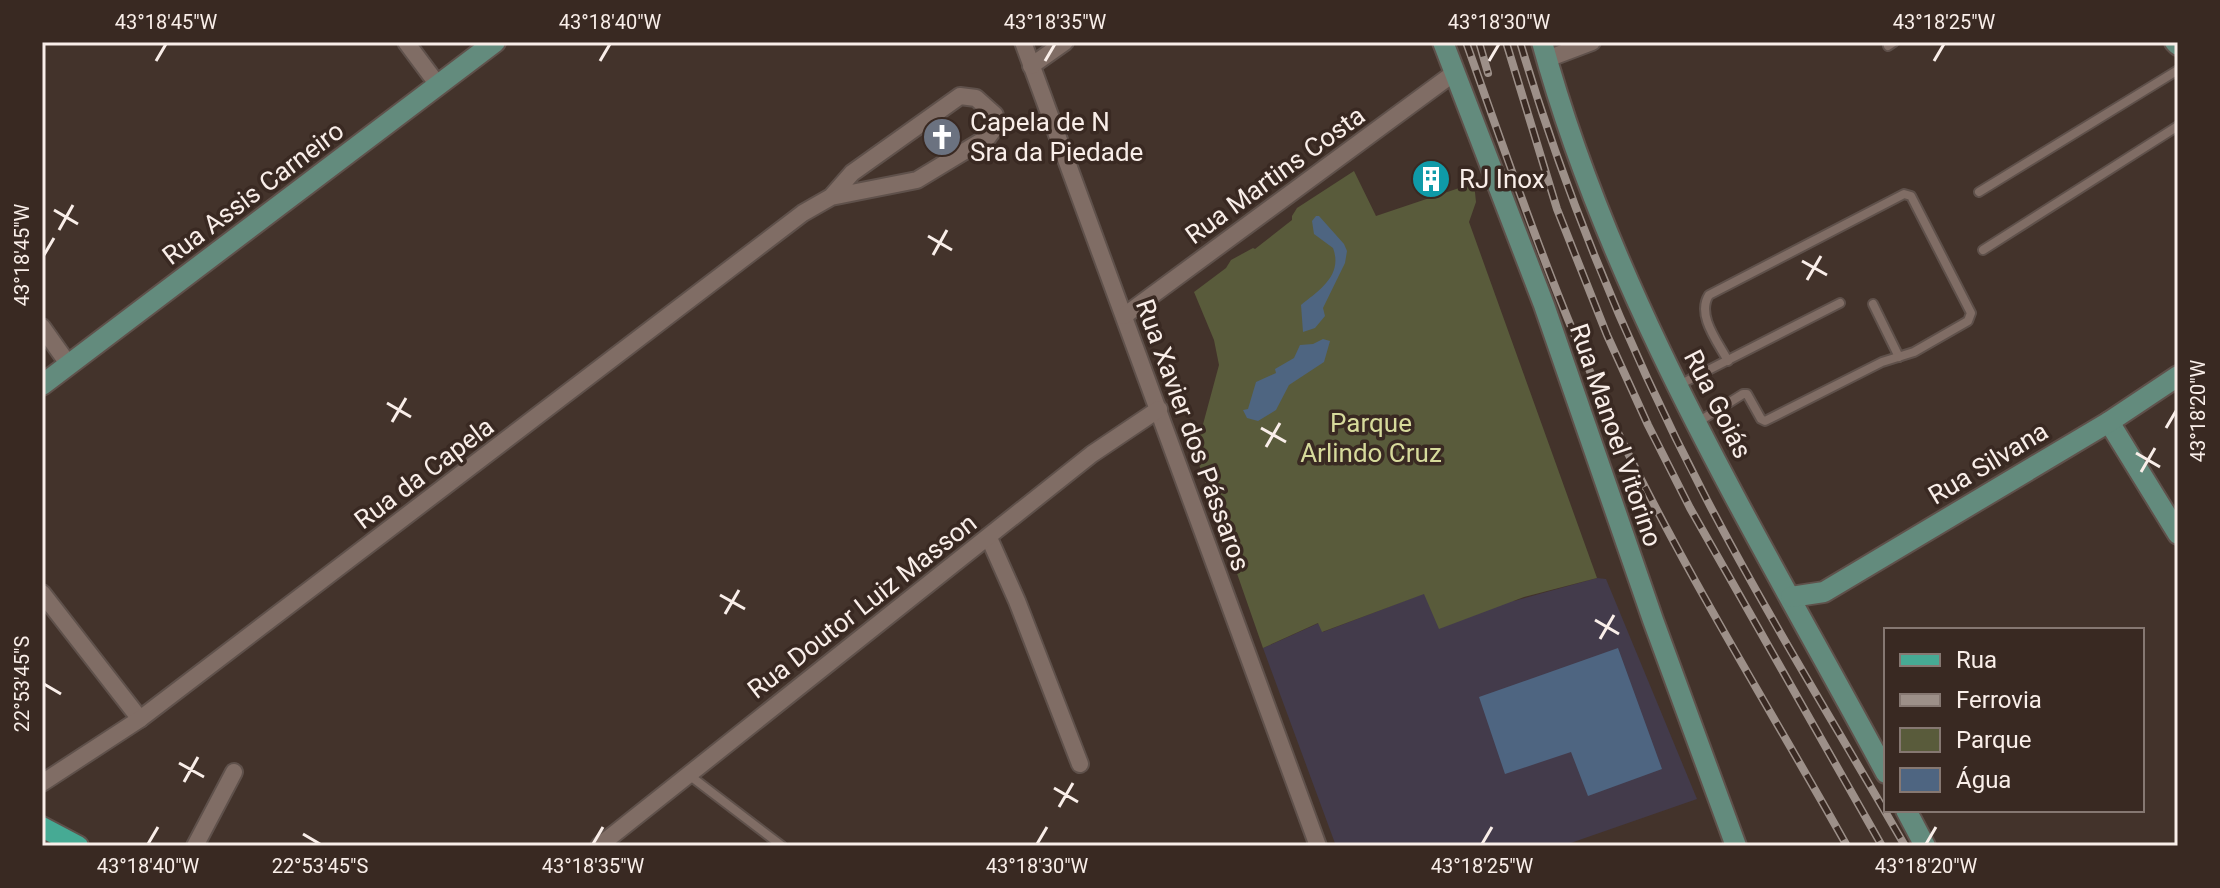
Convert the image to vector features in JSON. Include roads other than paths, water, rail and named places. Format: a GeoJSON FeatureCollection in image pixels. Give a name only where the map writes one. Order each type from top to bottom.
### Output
{"type":"FeatureCollection","features":[{"type":"Feature","properties":{"kind":"main road","name":"Rua Assis Carneiro"},"geometry":{"type":"LineString","coordinates":[[42,385],[495,42]]}},
{"type":"Feature","properties":{"kind":"main road","name":"Rua Manoel Vitorino"},"geometry":{"type":"LineString","coordinates":[[1443,42],[1544,305],[1653,620],[1736,846]]}},
{"type":"Feature","properties":{"kind":"main road","name":"Rua Goiás"},"geometry":{"type":"LineString","coordinates":[[1544,50],[1606,231],[1678,385],[1748,522],[1884,769]]}},
{"type":"Feature","properties":{"kind":"main road","name":"Rua Silvana"},"geometry":{"type":"LineString","coordinates":[[1791,597],[1824,592],[2109,422],[2178,376]]}},
{"type":"Feature","properties":{"kind":"main road"},"geometry":{"type":"LineString","coordinates":[[2109,422],[2178,534]]}},
{"type":"Feature","properties":{"kind":"main road"},"geometry":{"type":"LineString","coordinates":[[1806,625],[1824,592]]}},
{"type":"Feature","properties":{"kind":"main road"},"geometry":{"type":"LineString","coordinates":[[1907,812],[1925,846]]}},
{"type":"Feature","properties":{"kind":"main road"},"geometry":{"type":"LineString","coordinates":[[42,827],[78,846]]}},
{"type":"Feature","properties":{"kind":"street"},"geometry":{"type":"LineString","coordinates":[[406,42],[438,85]]}},
{"type":"Feature","properties":{"kind":"street","name":"Rua Xavier dos Pássaros"},"geometry":{"type":"LineString","coordinates":[[1023,42],[1318,846]]}},
{"type":"Feature","properties":{"kind":"street"},"geometry":{"type":"LineString","coordinates":[[1031,66],[1065,42]]}},
{"type":"Feature","properties":{"kind":"street"},"geometry":{"type":"LineString","coordinates":[[1544,50],[1592,42]]}},
{"type":"Feature","properties":{"kind":"street","name":"Rua Martins Costa"},"geometry":{"type":"LineString","coordinates":[[1124,316],[1454,73]]}},
{"type":"Feature","properties":{"kind":"street","name":"Rua da Capela"},"geometry":{"type":"LineString","coordinates":[[42,783],[140,719],[791,222],[831,197],[852,173],[960,96],[976,98],[995,115],[996,126],[988,137],[917,180],[831,197]]}},
{"type":"Feature","properties":{"kind":"street"},"geometry":{"type":"LineString","coordinates":[[42,327],[69,365]]}},
{"type":"Feature","properties":{"kind":"street","name":"Rua Doutor Luiz Masson"},"geometry":{"type":"LineString","coordinates":[[599,846],[1092,454],[1159,409]]}},
{"type":"Feature","properties":{"kind":"street"},"geometry":{"type":"LineString","coordinates":[[989,538],[1017,601],[1080,764]]}},
{"type":"Feature","properties":{"kind":"street"},"geometry":{"type":"LineString","coordinates":[[42,593],[140,719]]}},
{"type":"Feature","properties":{"kind":"street"},"geometry":{"type":"LineString","coordinates":[[195,846],[234,772]]}},
{"type":"Feature","properties":{"kind":"lane"},"geometry":{"type":"LineString","coordinates":[[1979,192],[2178,70]]}},
{"type":"Feature","properties":{"kind":"lane"},"geometry":{"type":"LineString","coordinates":[[1983,250],[2178,126]]}},
{"type":"Feature","properties":{"kind":"lane"},"geometry":{"type":"LineString","coordinates":[[1697,422],[1743,394],[1747,394],[1765,421],[1882,362],[1914,352],[1968,321],[1971,313],[1911,196],[1904,194],[1709,295],[1704,302],[1705,318],[1728,361]]}},
{"type":"Feature","properties":{"kind":"lane"},"geometry":{"type":"LineString","coordinates":[[1678,385],[1840,303]]}},
{"type":"Feature","properties":{"kind":"lane"},"geometry":{"type":"LineString","coordinates":[[1873,304],[1899,357]]}},
{"type":"Feature","properties":{"kind":"lane"},"geometry":{"type":"LineString","coordinates":[[689,774],[782,846]]}},
{"type":"Feature","properties":{"kind":"water"},"geometry":{"type":"Polygon","coordinates":[[[1316,216],[1347,251],[1345,263],[1323,308],[1325,316],[1315,328],[1303,332],[1301,305],[1328,281],[1335,266],[1333,248],[1314,234],[1312,221],[1316,216]]]}},
{"type":"Feature","properties":{"kind":"water"},"geometry":{"type":"Polygon","coordinates":[[[1323,339],[1330,341],[1324,362],[1289,385],[1276,410],[1258,421],[1247,418],[1243,410],[1248,409],[1256,382],[1276,373],[1275,369],[1294,358],[1300,345],[1323,339]]]}},
{"type":"Feature","properties":{"kind":"water"},"geometry":{"type":"Polygon","coordinates":[[[1618,648],[1662,769],[1588,796],[1571,752],[1505,774],[1479,697],[1618,648]]]}},
{"type":"Feature","properties":{"kind":"railway"},"geometry":{"type":"LineString","coordinates":[[1466,42],[1558,295],[1623,443],[1704,596],[1847,846]]}},
{"type":"Feature","properties":{"kind":"railway"},"geometry":{"type":"LineString","coordinates":[[1479,42],[1488,73]]}},
{"type":"Feature","properties":{"kind":"railway"},"geometry":{"type":"LineString","coordinates":[[1506,42],[1557,209],[1607,335],[1648,425],[1690,508],[1882,846]]}},
{"type":"Feature","properties":{"kind":"railway"},"geometry":{"type":"LineString","coordinates":[[1520,42],[1580,218],[1652,389],[1730,544],[1884,810]]}},
{"type":"Feature","properties":{"kind":"railway"},"geometry":{"type":"LineString","coordinates":[[1885,812],[1905,846]]}},
{"type":"Feature","properties":{"kind":"place","name":"Capela de N Sra da Piedade"},"geometry":{"type":"Point","coordinates":[942,137]}},
{"type":"Feature","properties":{"kind":"place","name":"RJ Inox"},"geometry":{"type":"Point","coordinates":[1431,179]}},
{"type":"Feature","properties":{"kind":"park label","name":"Parque Arlindo Cruz"},"geometry":{"type":"Point","coordinates":[1371,438]}}]}
